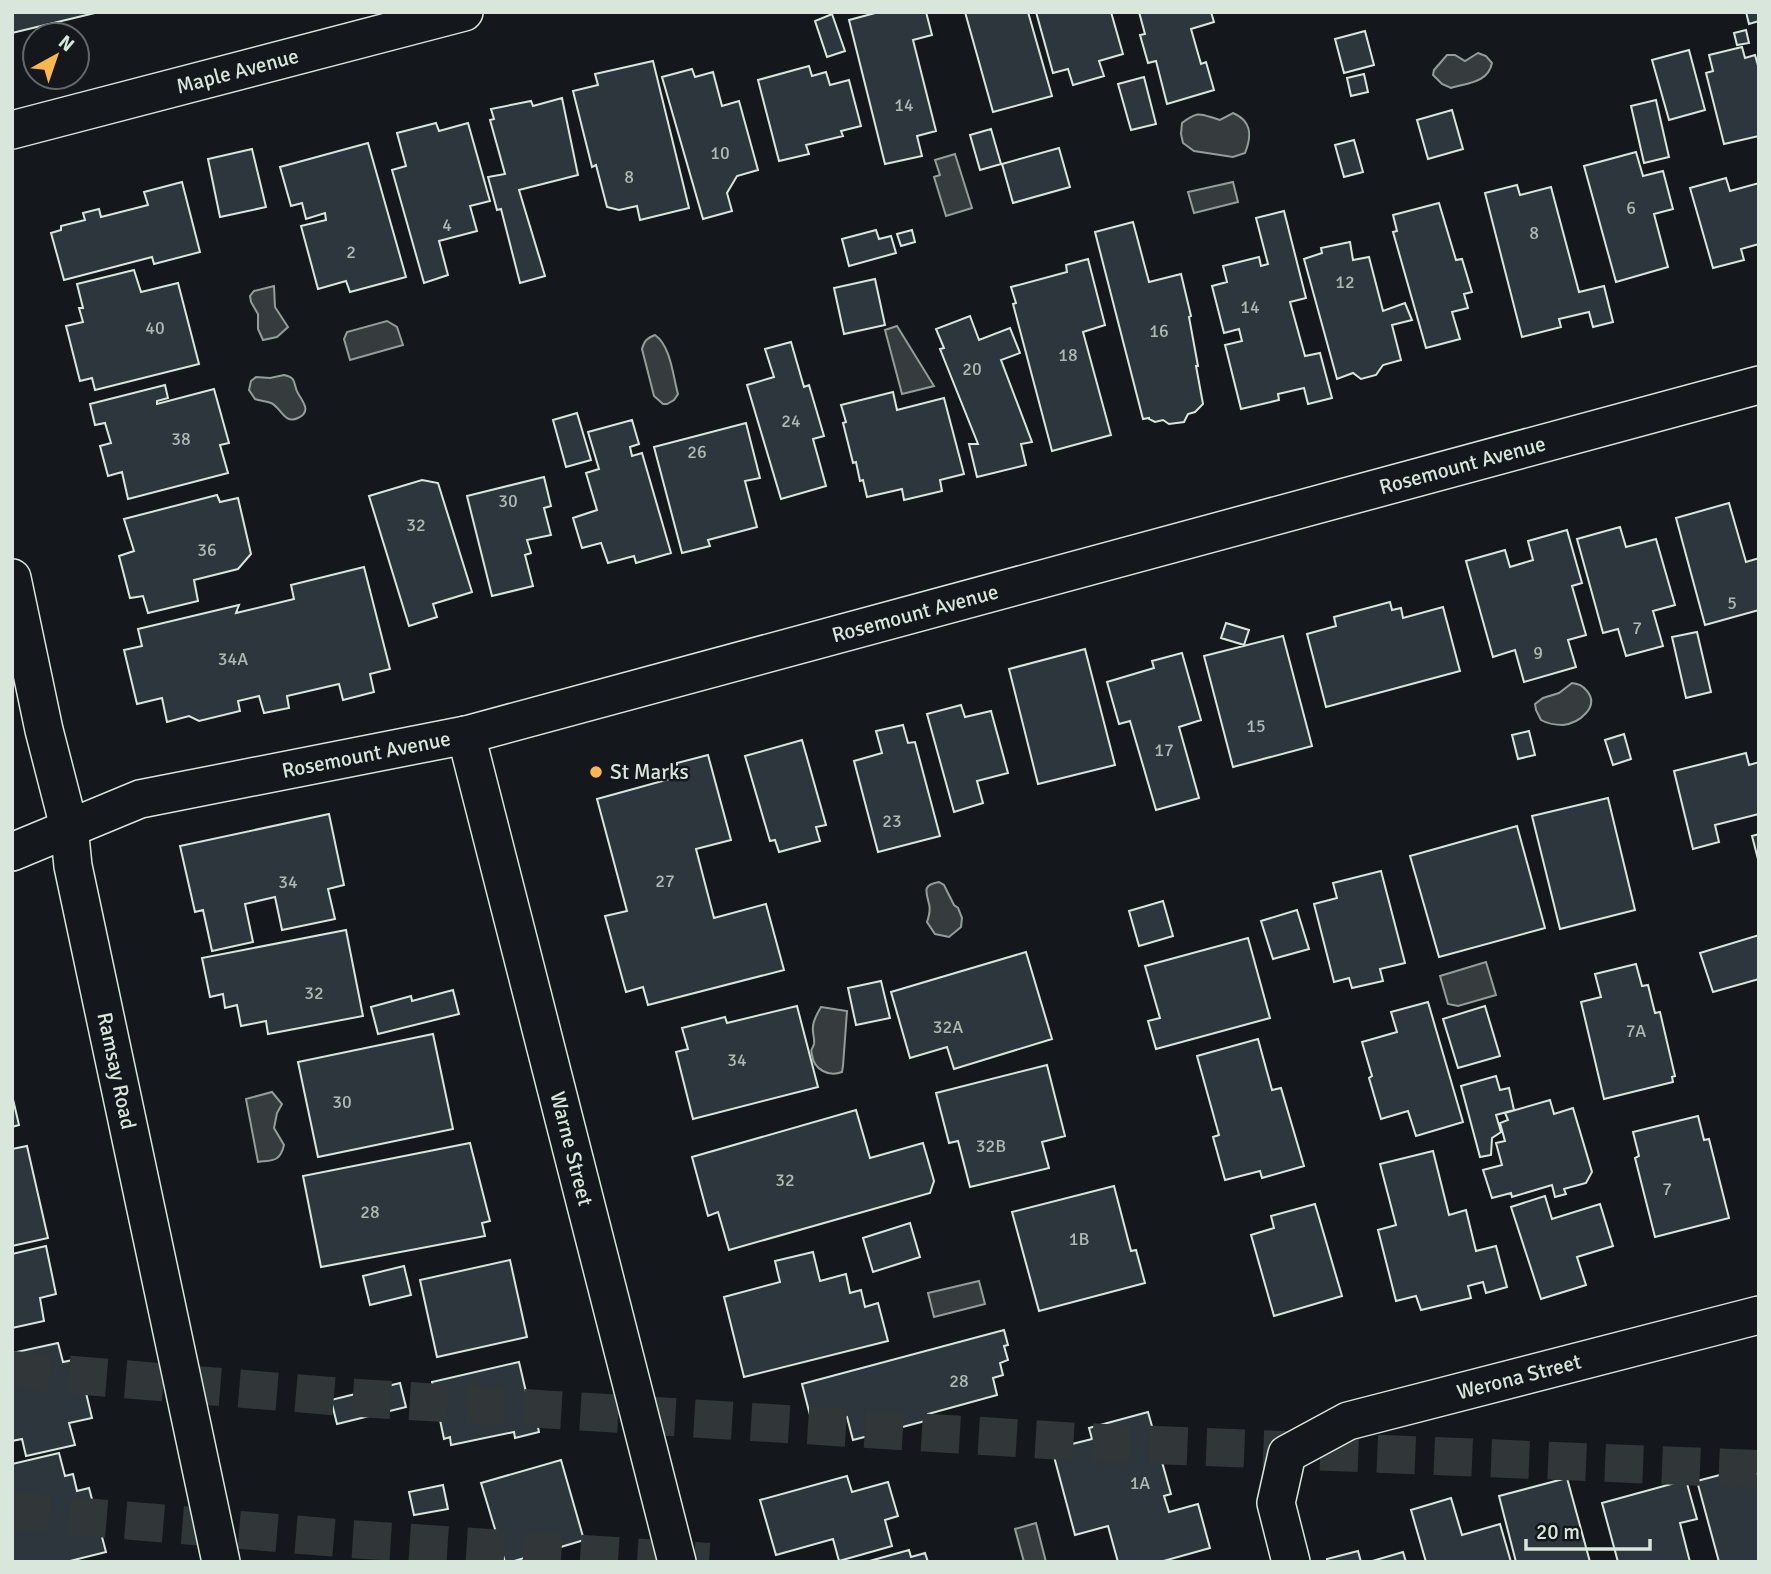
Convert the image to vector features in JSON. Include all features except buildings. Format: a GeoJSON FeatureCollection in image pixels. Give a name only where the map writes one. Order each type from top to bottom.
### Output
{"type":"FeatureCollection","features":[{"type":"Feature","properties":{"kind":"street","name":"Maple Avenue"},"geometry":{"type":"LineString","coordinates":[[12,130],[464,12]]}},
{"type":"Feature","properties":{"kind":"street","name":"Rosemount Avenue"},"geometry":{"type":"LineString","coordinates":[[12,852],[140,799],[466,735],[1759,385]]}},
{"type":"Feature","properties":{"kind":"street","name":"Ramsay Road"},"geometry":{"type":"LineString","coordinates":[[12,578],[44,730],[69,827],[76,880],[221,1562]]}},
{"type":"Feature","properties":{"kind":"street","name":"Warne Street"},"geometry":{"type":"LineString","coordinates":[[466,735],[677,1562]]}},
{"type":"Feature","properties":{"kind":"street","name":"Werona Street"},"geometry":{"type":"LineString","coordinates":[[1291,1562],[1276,1503],[1287,1454],[1348,1421],[1759,1315]]}},
{"type":"Feature","properties":{"kind":"shaded area"},"geometry":{"type":"Polygon","coordinates":[[[1478,53],[1486,56],[1492,63],[1486,75],[1476,81],[1451,88],[1433,75],[1447,55],[1455,55],[1465,61],[1478,53]]]}},
{"type":"Feature","properties":{"kind":"shaded area"},"geometry":{"type":"Polygon","coordinates":[[[1233,113],[1244,120],[1249,130],[1245,153],[1233,157],[1194,151],[1183,143],[1182,123],[1193,116],[1201,114],[1220,120],[1233,113]]]}},
{"type":"Feature","properties":{"kind":"shaded area"},"geometry":{"type":"Polygon","coordinates":[[[955,154],[972,208],[946,216],[934,177],[940,175],[935,160],[955,154]]]}},
{"type":"Feature","properties":{"kind":"shaded area"},"geometry":{"type":"Polygon","coordinates":[[[1233,182],[1238,202],[1194,213],[1188,192],[1233,182]]]}},
{"type":"Feature","properties":{"kind":"shaded area"},"geometry":{"type":"Polygon","coordinates":[[[274,286],[275,307],[288,327],[277,337],[263,340],[258,329],[258,314],[250,296],[254,291],[274,286]]]}},
{"type":"Feature","properties":{"kind":"shaded area"},"geometry":{"type":"Polygon","coordinates":[[[387,321],[397,327],[403,345],[350,360],[344,339],[347,332],[387,321]]]}},
{"type":"Feature","properties":{"kind":"shaded area"},"geometry":{"type":"Polygon","coordinates":[[[897,326],[934,386],[902,394],[885,330],[897,326]]]}},
{"type":"Feature","properties":{"kind":"shaded area"},"geometry":{"type":"Polygon","coordinates":[[[655,335],[665,346],[678,394],[667,404],[654,396],[642,349],[646,340],[655,335]]]}},
{"type":"Feature","properties":{"kind":"shaded area"},"geometry":{"type":"Polygon","coordinates":[[[284,375],[292,378],[305,407],[302,416],[293,420],[271,403],[255,399],[249,390],[251,381],[256,377],[284,375]]]}},
{"type":"Feature","properties":{"kind":"shaded area"},"geometry":{"type":"Polygon","coordinates":[[[1572,683],[1582,686],[1590,697],[1591,703],[1586,713],[1581,718],[1563,725],[1541,720],[1535,704],[1543,698],[1559,693],[1572,683]]]}},
{"type":"Feature","properties":{"kind":"shaded area"},"geometry":{"type":"Polygon","coordinates":[[[939,882],[944,885],[962,918],[961,927],[949,937],[935,934],[927,922],[930,908],[926,889],[939,882]]]}},
{"type":"Feature","properties":{"kind":"shaded area"},"geometry":{"type":"Polygon","coordinates":[[[1486,962],[1496,995],[1458,1006],[1448,1004],[1440,976],[1486,962]]]}},
{"type":"Feature","properties":{"kind":"shaded area"},"geometry":{"type":"Polygon","coordinates":[[[821,1007],[847,1011],[842,1072],[832,1074],[823,1071],[813,1060],[813,1025],[821,1007]]]}},
{"type":"Feature","properties":{"kind":"shaded area"},"geometry":{"type":"Polygon","coordinates":[[[272,1092],[282,1104],[274,1128],[284,1145],[278,1157],[258,1162],[246,1099],[272,1092]]]}},
{"type":"Feature","properties":{"kind":"shaded area"},"geometry":{"type":"Polygon","coordinates":[[[979,1281],[985,1304],[934,1317],[928,1293],[979,1281]]]}},
{"type":"Feature","properties":{"kind":"shaded area"},"geometry":{"type":"Polygon","coordinates":[[[1036,1523],[1046,1562],[1024,1562],[1015,1529],[1036,1523]]]}},
{"type":"Feature","properties":{"kind":"tunnel"},"geometry":{"type":"LineString","coordinates":[[12,1370],[343,1397],[1080,1442],[1759,1469]]}},
{"type":"Feature","properties":{"kind":"tunnel"},"geometry":{"type":"LineString","coordinates":[[12,1511],[350,1539],[709,1562]]}},
{"type":"Feature","properties":{"kind":"place","name":"St Marks"},"geometry":{"type":"Point","coordinates":[596,772]}}]}
